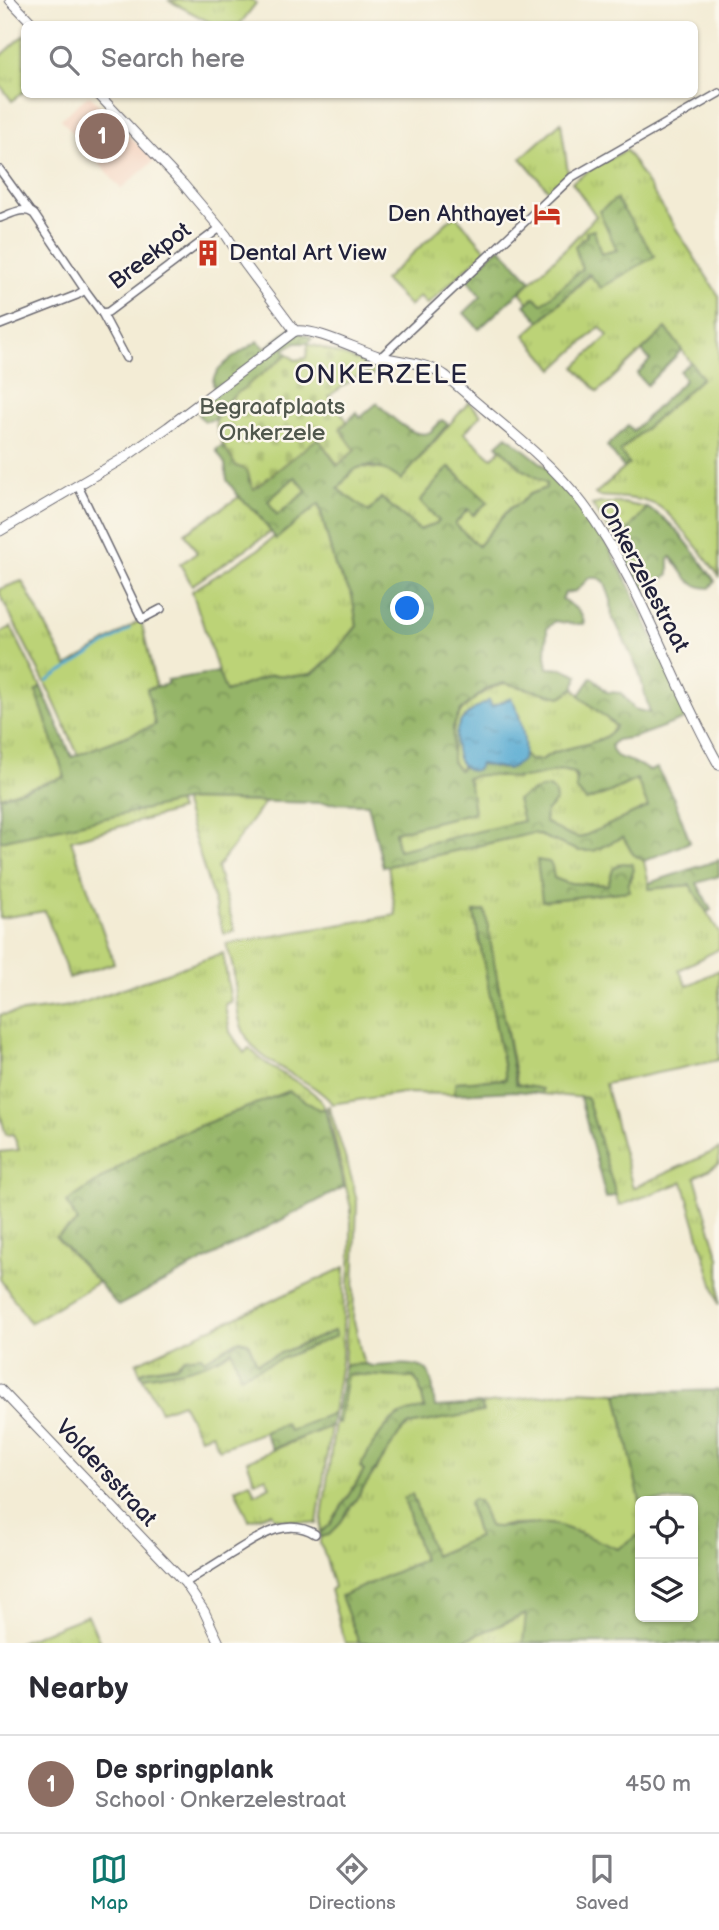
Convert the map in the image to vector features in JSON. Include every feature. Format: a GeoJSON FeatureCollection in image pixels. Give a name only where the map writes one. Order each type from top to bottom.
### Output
{"type":"FeatureCollection","features":[{"type":"Feature","properties":{"kind":"street"},"geometry":{"type":"LineString","coordinates":[[10,0],[30,21]]}},
{"type":"Feature","properties":{"kind":"street"},"geometry":{"type":"LineString","coordinates":[[381,357],[572,177],[719,93]]}},
{"type":"Feature","properties":{"kind":"street"},"geometry":{"type":"LineString","coordinates":[[0,531],[124,458],[295,331],[183,184],[103,98]]}},
{"type":"Feature","properties":{"kind":"street","name":"Breekpot"},"geometry":{"type":"LineString","coordinates":[[0,170],[34,214],[102,313],[125,358]]}},
{"type":"Feature","properties":{"kind":"street"},"geometry":{"type":"LineString","coordinates":[[0,218],[29,210]]}},
{"type":"Feature","properties":{"kind":"street","name":"Breekpot"},"geometry":{"type":"LineString","coordinates":[[102,313],[108,312],[219,228]]}},
{"type":"Feature","properties":{"kind":"street","name":"Breekpot"},"geometry":{"type":"LineString","coordinates":[[0,326],[85,290]]}},
{"type":"Feature","properties":{"kind":"street","name":"Onkerzelestraat"},"geometry":{"type":"LineString","coordinates":[[295,331],[312,331],[381,357],[430,367],[440,372],[537,456],[580,501],[598,526],[633,589],[719,765]]}},
{"type":"Feature","properties":{"kind":"street"},"geometry":{"type":"LineString","coordinates":[[78,486],[142,619],[161,609]]}},
{"type":"Feature","properties":{"kind":"street","name":"Voldersstraat"},"geometry":{"type":"LineString","coordinates":[[0,1390],[185,1583],[204,1611],[219,1643]]}},
{"type":"Feature","properties":{"kind":"street"},"geometry":{"type":"LineString","coordinates":[[185,1583],[273,1530],[292,1527],[315,1534]]}},
{"type":"Feature","properties":{"kind":"shaded area"},"geometry":{"type":"Polygon","coordinates":[[[86,98],[92,98],[154,161],[121,189],[61,119],[86,98]]]}},
{"type":"Feature","properties":{"kind":"green space"},"geometry":{"type":"Polygon","coordinates":[[[168,0],[253,0],[256,3],[242,21],[207,21],[168,0]]]}},
{"type":"Feature","properties":{"kind":"green space"},"geometry":{"type":"Polygon","coordinates":[[[21,38],[21,94],[12,101],[0,85],[0,57],[21,38]]]}},
{"type":"Feature","properties":{"kind":"green space"},"geometry":{"type":"Polygon","coordinates":[[[561,122],[568,173],[550,192],[521,158],[561,122]]]}},
{"type":"Feature","properties":{"kind":"green space"},"geometry":{"type":"Polygon","coordinates":[[[626,150],[719,296],[719,576],[681,528],[658,506],[637,499],[595,494],[629,464],[620,451],[702,378],[666,328],[598,392],[575,367],[608,336],[600,327],[554,369],[525,335],[617,250],[600,254],[594,231],[586,233],[587,236],[575,246],[582,269],[542,305],[535,297],[529,303],[520,292],[596,216],[572,182],[626,150]]]}},
{"type":"Feature","properties":{"kind":"green space"},"geometry":{"type":"Polygon","coordinates":[[[616,199],[655,256],[601,288],[589,274],[540,321],[525,305],[535,297],[542,304],[582,269],[575,246],[587,236],[586,232],[594,230],[601,254],[617,250],[599,211],[616,199]]]}},
{"type":"Feature","properties":{"kind":"green space"},"geometry":{"type":"Polygon","coordinates":[[[455,215],[486,250],[427,305],[420,296],[410,306],[384,280],[455,215]]]}},
{"type":"Feature","properties":{"kind":"green space"},"geometry":{"type":"Polygon","coordinates":[[[500,247],[531,281],[479,329],[464,313],[481,297],[466,278],[500,247]]]}},
{"type":"Feature","properties":{"kind":"green space"},"geometry":{"type":"Polygon","coordinates":[[[291,328],[312,338],[309,343],[296,343],[284,349],[288,354],[222,405],[214,420],[205,421],[199,416],[198,408],[217,393],[213,382],[218,370],[258,341],[265,348],[291,328]]]}},
{"type":"Feature","properties":{"kind":"green space"},"geometry":{"type":"Polygon","coordinates":[[[666,328],[682,350],[647,385],[637,374],[650,360],[642,351],[666,328]]]}},
{"type":"Feature","properties":{"kind":"green space","name":"Begraafplaats Onkerzele"},"geometry":{"type":"Polygon","coordinates":[[[308,345],[384,368],[370,377],[365,371],[329,396],[347,421],[340,429],[355,450],[338,465],[318,438],[254,489],[248,472],[236,466],[219,436],[216,427],[217,412],[222,405],[288,354],[295,360],[306,358],[308,345]]]}},
{"type":"Feature","properties":{"kind":"green space"},"geometry":{"type":"Polygon","coordinates":[[[691,362],[702,378],[620,451],[629,464],[624,468],[607,446],[628,426],[633,431],[685,380],[680,371],[691,362]]]}},
{"type":"Feature","properties":{"kind":"green space"},"geometry":{"type":"Polygon","coordinates":[[[469,402],[481,415],[464,433],[492,458],[501,449],[522,469],[546,483],[546,488],[530,494],[510,508],[478,546],[455,524],[468,509],[474,515],[487,502],[450,467],[420,501],[439,520],[438,523],[419,530],[381,498],[369,512],[337,489],[354,469],[361,467],[388,470],[401,480],[469,402]]]}},
{"type":"Feature","properties":{"kind":"green space"},"geometry":{"type":"Polygon","coordinates":[[[377,403],[401,425],[416,433],[430,432],[442,420],[448,424],[401,480],[386,471],[369,466],[358,468],[349,474],[338,489],[369,512],[381,498],[420,530],[437,523],[439,521],[420,501],[449,467],[488,502],[473,515],[468,509],[455,524],[478,546],[510,508],[530,494],[546,488],[546,483],[522,469],[497,445],[507,436],[546,467],[591,516],[626,579],[690,717],[635,737],[616,740],[611,745],[612,750],[619,757],[650,771],[657,768],[674,799],[690,842],[644,861],[633,854],[623,837],[593,851],[579,851],[534,833],[383,867],[368,804],[188,800],[0,841],[0,797],[65,777],[36,691],[41,687],[72,757],[155,725],[147,689],[167,684],[167,680],[218,672],[226,692],[271,675],[312,674],[330,659],[357,626],[352,595],[335,566],[319,504],[276,539],[256,511],[239,497],[227,480],[225,464],[216,450],[223,445],[236,466],[247,470],[249,481],[318,438],[337,465],[340,429],[357,412],[360,418],[377,403]],[[295,477],[268,501],[277,515],[307,491],[295,477]],[[589,578],[576,591],[565,593],[562,599],[579,612],[584,624],[555,621],[547,628],[546,656],[548,668],[564,669],[578,675],[574,688],[561,697],[504,683],[488,688],[461,710],[453,727],[452,762],[459,770],[463,766],[472,771],[479,763],[501,769],[521,761],[524,755],[529,760],[542,760],[559,751],[602,739],[616,726],[580,695],[592,677],[607,692],[621,693],[634,709],[650,713],[639,672],[612,619],[611,600],[604,581],[589,578]],[[561,770],[533,777],[487,775],[467,778],[474,812],[395,832],[398,850],[523,821],[517,800],[533,791],[549,787],[555,793],[556,801],[546,812],[545,822],[566,834],[580,838],[648,807],[637,779],[586,801],[576,789],[577,778],[574,773],[561,770]]]}},
{"type":"Feature","properties":{"kind":"green space"},"geometry":{"type":"Polygon","coordinates":[[[295,477],[307,491],[277,516],[268,501],[295,477]]]}},
{"type":"Feature","properties":{"kind":"green space"},"geometry":{"type":"Polygon","coordinates":[[[239,497],[255,511],[271,532],[192,585],[180,564],[197,553],[185,533],[239,497]]]}},
{"type":"Feature","properties":{"kind":"green space"},"geometry":{"type":"Polygon","coordinates":[[[318,503],[335,566],[352,595],[357,626],[329,659],[312,674],[271,675],[225,692],[192,591],[274,537],[276,539],[318,503]]]}},
{"type":"Feature","properties":{"kind":"green space"},"geometry":{"type":"Polygon","coordinates":[[[623,503],[647,508],[625,534],[621,550],[592,505],[623,503]]]}},
{"type":"Feature","properties":{"kind":"green space"},"geometry":{"type":"Polygon","coordinates":[[[647,508],[667,521],[685,540],[715,581],[710,588],[690,582],[671,557],[669,574],[642,590],[621,550],[625,534],[647,508]]]}},
{"type":"Feature","properties":{"kind":"green space"},"geometry":{"type":"Polygon","coordinates":[[[22,581],[67,666],[141,620],[156,687],[147,689],[156,725],[78,755],[0,595],[0,589],[22,581]]]}},
{"type":"Feature","properties":{"kind":"green space"},"geometry":{"type":"Polygon","coordinates":[[[11,627],[41,687],[36,691],[65,777],[0,797],[0,633],[11,627]]]}},
{"type":"Feature","properties":{"kind":"green space"},"geometry":{"type":"Polygon","coordinates":[[[504,683],[561,697],[574,688],[583,699],[616,726],[601,739],[559,751],[542,760],[529,760],[524,755],[519,713],[492,706],[489,700],[462,719],[459,760],[463,766],[459,770],[452,762],[452,737],[460,713],[473,700],[504,683]]]}},
{"type":"Feature","properties":{"kind":"green space"},"geometry":{"type":"Polygon","coordinates":[[[561,770],[573,773],[586,801],[637,779],[648,807],[580,838],[566,834],[545,822],[546,812],[524,821],[398,851],[395,832],[474,812],[466,778],[479,774],[504,775],[516,779],[561,770]]]}},
{"type":"Feature","properties":{"kind":"green space"},"geometry":{"type":"Polygon","coordinates":[[[183,801],[265,802],[217,868],[235,931],[224,934],[183,801]]]}},
{"type":"Feature","properties":{"kind":"green space"},"geometry":{"type":"Polygon","coordinates":[[[177,802],[180,810],[71,840],[114,963],[69,978],[45,911],[0,918],[0,841],[177,802]]]}},
{"type":"Feature","properties":{"kind":"green space"},"geometry":{"type":"Polygon","coordinates":[[[534,833],[579,851],[593,851],[623,837],[633,854],[644,861],[650,889],[690,885],[719,932],[719,949],[679,970],[687,986],[719,970],[719,1060],[605,1084],[633,1188],[719,1149],[719,1164],[695,1177],[719,1258],[719,1305],[683,1182],[619,1206],[587,1098],[542,1094],[541,1089],[517,1084],[484,911],[474,913],[506,1079],[455,1082],[455,1094],[403,1093],[332,1104],[316,1089],[270,1061],[253,1047],[240,1023],[233,971],[226,944],[396,915],[388,866],[534,833]],[[632,876],[609,885],[567,883],[554,878],[542,901],[630,891],[628,884],[632,876]]]}},
{"type":"Feature","properties":{"kind":"green space"},"geometry":{"type":"Polygon","coordinates":[[[537,860],[549,862],[554,878],[567,883],[608,885],[613,869],[622,863],[632,864],[634,870],[628,884],[630,891],[542,901],[537,860]]]}},
{"type":"Feature","properties":{"kind":"green space"},"geometry":{"type":"Polygon","coordinates":[[[719,860],[719,876],[697,883],[711,910],[707,912],[690,885],[649,889],[649,883],[719,860]]]}},
{"type":"Feature","properties":{"kind":"green space"},"geometry":{"type":"Polygon","coordinates":[[[485,911],[516,1084],[542,1089],[542,1094],[516,1091],[455,1094],[455,1082],[506,1079],[474,912],[485,911]]]}},
{"type":"Feature","properties":{"kind":"green space"},"geometry":{"type":"Polygon","coordinates":[[[223,953],[231,1002],[225,1006],[230,1032],[244,1053],[249,1048],[271,1067],[310,1090],[325,1109],[318,1110],[289,1091],[153,1144],[67,1202],[78,1222],[56,1237],[98,1282],[30,1323],[0,1279],[0,1152],[19,1150],[13,1134],[6,1135],[0,1113],[0,1015],[70,1006],[223,953]]]}},
{"type":"Feature","properties":{"kind":"green space"},"geometry":{"type":"Polygon","coordinates":[[[289,1091],[318,1109],[325,1109],[344,1187],[118,1306],[56,1237],[78,1222],[67,1202],[153,1144],[289,1091]]]}},
{"type":"Feature","properties":{"kind":"green space"},"geometry":{"type":"Polygon","coordinates":[[[580,1097],[587,1098],[616,1195],[606,1198],[580,1097]]]}},
{"type":"Feature","properties":{"kind":"green space"},"geometry":{"type":"Polygon","coordinates":[[[329,1106],[357,1202],[353,1319],[365,1364],[344,1367],[351,1208],[327,1107],[329,1106]]]}},
{"type":"Feature","properties":{"kind":"green space"},"geometry":{"type":"Polygon","coordinates":[[[345,1267],[342,1356],[333,1413],[289,1432],[285,1424],[219,1449],[212,1433],[200,1437],[182,1403],[161,1411],[142,1377],[201,1365],[232,1350],[240,1375],[335,1336],[334,1331],[256,1363],[248,1342],[239,1340],[204,1360],[140,1373],[136,1363],[345,1267]]]}},
{"type":"Feature","properties":{"kind":"green space"},"geometry":{"type":"Polygon","coordinates":[[[334,1331],[336,1336],[240,1376],[232,1350],[211,1362],[189,1369],[142,1377],[140,1373],[176,1366],[184,1358],[201,1356],[205,1360],[239,1340],[248,1342],[257,1363],[334,1331]]]}},
{"type":"Feature","properties":{"kind":"green space"},"geometry":{"type":"Polygon","coordinates":[[[365,1364],[424,1368],[431,1380],[435,1407],[482,1404],[483,1412],[408,1425],[338,1526],[329,1535],[320,1537],[320,1533],[330,1525],[364,1471],[360,1467],[385,1428],[401,1415],[425,1409],[419,1384],[414,1378],[347,1374],[339,1423],[335,1422],[344,1367],[365,1364]]]}},
{"type":"Feature","properties":{"kind":"green space"},"geometry":{"type":"Polygon","coordinates":[[[346,1374],[414,1378],[419,1384],[425,1410],[401,1414],[385,1428],[360,1467],[364,1470],[330,1525],[320,1533],[335,1422],[339,1422],[346,1374]]]}},
{"type":"Feature","properties":{"kind":"green space"},"geometry":{"type":"Polygon","coordinates":[[[719,1390],[719,1643],[523,1643],[526,1614],[457,1643],[359,1643],[341,1596],[423,1560],[404,1498],[412,1494],[434,1556],[478,1537],[469,1503],[473,1499],[479,1501],[489,1526],[557,1525],[618,1549],[635,1537],[635,1622],[698,1622],[698,1496],[639,1496],[617,1393],[719,1390]]]}},
{"type":"Feature","properties":{"kind":"green space"},"geometry":{"type":"Polygon","coordinates":[[[577,1391],[617,1393],[639,1496],[635,1496],[635,1537],[618,1549],[553,1524],[507,1525],[495,1528],[489,1526],[479,1501],[469,1503],[478,1537],[433,1556],[412,1495],[404,1498],[423,1560],[342,1596],[359,1643],[345,1643],[330,1590],[334,1587],[320,1537],[338,1526],[408,1425],[483,1411],[482,1404],[577,1391]]]}},
{"type":"Feature","properties":{"kind":"green space"},"geometry":{"type":"Polygon","coordinates":[[[333,1413],[331,1426],[272,1449],[264,1432],[285,1423],[289,1431],[333,1413]]]}},
{"type":"Feature","properties":{"kind":"green space"},"geometry":{"type":"Polygon","coordinates":[[[331,1426],[317,1524],[275,1518],[272,1513],[249,1520],[235,1489],[250,1482],[255,1494],[270,1486],[266,1477],[255,1482],[247,1461],[331,1426]]]}},
{"type":"Feature","properties":{"kind":"green space"},"geometry":{"type":"Polygon","coordinates":[[[527,1614],[523,1643],[457,1643],[527,1614]]]}},
{"type":"Feature","properties":{"kind":"green space"},"geometry":{"type":"Polygon","coordinates":[[[88,1615],[100,1643],[17,1643],[88,1615]]]}},
{"type":"Feature","properties":{"kind":"water"},"geometry":{"type":"Polygon","coordinates":[[[511,698],[522,728],[522,760],[507,769],[480,764],[478,769],[472,771],[465,768],[459,761],[456,749],[457,731],[461,721],[489,700],[492,706],[511,698]]]}},
{"type":"Feature","properties":{"kind":"waterway"},"geometry":{"type":"LineString","coordinates":[[47,681],[130,629]]}},
{"type":"Feature","properties":{"kind":"place","name":"De springplank"},"geometry":{"type":"Point","coordinates":[102,136]}},
{"type":"Feature","properties":{"kind":"place","name":"Den Ahthayet"},"geometry":{"type":"Point","coordinates":[547,214]}},
{"type":"Feature","properties":{"kind":"place","name":"Dental Art View"},"geometry":{"type":"Point","coordinates":[208,253]}},
{"type":"Feature","properties":{"kind":"district","name":"ONKERZELE"},"geometry":{"type":"Point","coordinates":[382,375]}}]}
